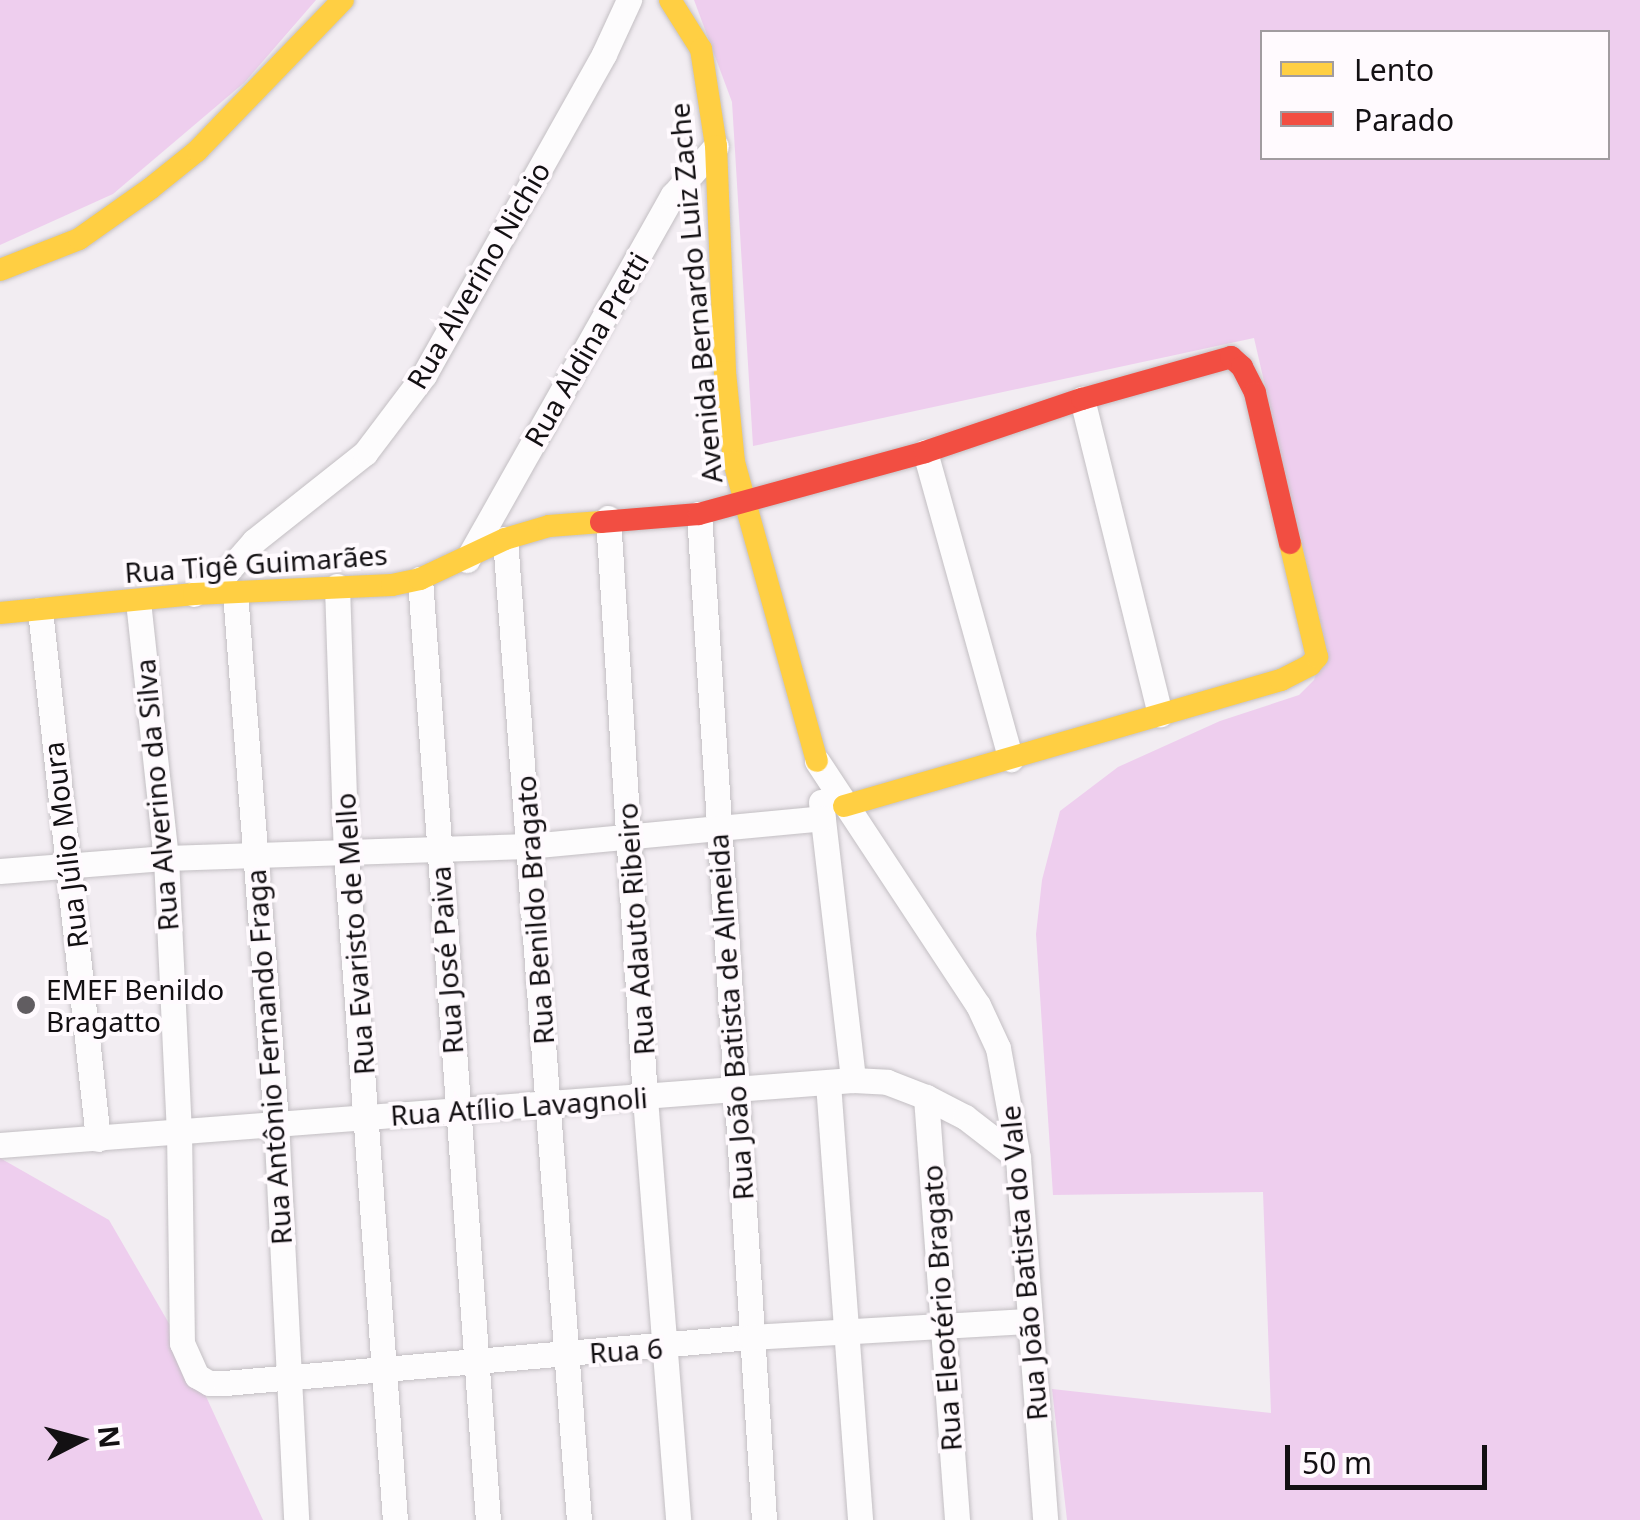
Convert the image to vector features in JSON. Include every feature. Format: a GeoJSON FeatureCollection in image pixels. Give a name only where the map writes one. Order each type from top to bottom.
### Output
{"type":"FeatureCollection","features":[{"type":"Feature","properties":{"kind":"street"},"geometry":{"type":"LineString","coordinates":[[0,270],[79,238],[151,188],[196,150],[342,0]]}},
{"type":"Feature","properties":{"kind":"street","name":"Rua Alverino Nichio"},"geometry":{"type":"LineString","coordinates":[[194,594],[227,572],[254,541],[356,461],[424,375],[604,54],[629,0]]}},
{"type":"Feature","properties":{"kind":"street","name":"Avenida Bernardo Luiz Zache"},"geometry":{"type":"LineString","coordinates":[[670,0],[687,20],[700,49],[716,146],[725,372],[734,462],[817,761]]}},
{"type":"Feature","properties":{"kind":"street","name":"Rua Aldina Pretti"},"geometry":{"type":"LineString","coordinates":[[466,560],[673,195],[716,146]]}},
{"type":"Feature","properties":{"kind":"street","name":"Rua Tigê Guimarães"},"geometry":{"type":"LineString","coordinates":[[0,613],[420,578],[505,539],[548,526],[608,518],[699,514],[926,452],[1082,399],[1231,358],[1242,366],[1255,394],[1317,657],[1297,675],[1160,714]]}},
{"type":"Feature","properties":{"kind":"street"},"geometry":{"type":"LineString","coordinates":[[0,871],[166,858],[529,846],[718,829],[834,812],[1160,714],[1082,399]]}},
{"type":"Feature","properties":{"kind":"street"},"geometry":{"type":"LineString","coordinates":[[926,452],[1011,759]]}},
{"type":"Feature","properties":{"kind":"street","name":"Rua João Batista de Almeida"},"geometry":{"type":"LineString","coordinates":[[699,514],[764,1520]]}},
{"type":"Feature","properties":{"kind":"street","name":"Rua Adauto Ribeiro"},"geometry":{"type":"LineString","coordinates":[[608,518],[645,1098],[678,1520]]}},
{"type":"Feature","properties":{"kind":"street","name":"Rua Benildo Bragato"},"geometry":{"type":"LineString","coordinates":[[505,539],[579,1520]]}},
{"type":"Feature","properties":{"kind":"street","name":"Rua José Paiva"},"geometry":{"type":"LineString","coordinates":[[420,578],[488,1520]]}},
{"type":"Feature","properties":{"kind":"street","name":"Rua Evaristo de Mello"},"geometry":{"type":"LineString","coordinates":[[337,586],[346,853],[395,1520]]}},
{"type":"Feature","properties":{"kind":"street","name":"Rua Antônio Fernando Fraga"},"geometry":{"type":"LineString","coordinates":[[234,593],[276,1121],[296,1520]]}},
{"type":"Feature","properties":{"kind":"street","name":"Rua Alverino da Silva"},"geometry":{"type":"LineString","coordinates":[[138,601],[166,858],[179,1130],[182,1343],[197,1376],[209,1383],[225,1383]]}},
{"type":"Feature","properties":{"kind":"street","name":"Rua Júlio Moura"},"geometry":{"type":"LineString","coordinates":[[40,610],[98,1140]]}},
{"type":"Feature","properties":{"kind":"street"},"geometry":{"type":"LineString","coordinates":[[817,761],[834,812],[847,1331],[860,1520]]}},
{"type":"Feature","properties":{"kind":"street","name":"Rua João Batista do Vale"},"geometry":{"type":"LineString","coordinates":[[834,812],[978,1005],[998,1048],[1018,1158],[1045,1520]]}},
{"type":"Feature","properties":{"kind":"street","name":"Rua Atílio Lavagnoli"},"geometry":{"type":"LineString","coordinates":[[0,1146],[276,1121],[887,1082],[965,1118],[1018,1158]]}},
{"type":"Feature","properties":{"kind":"street","name":"Rua Eleotério Bragato"},"geometry":{"type":"LineString","coordinates":[[926,1097],[957,1520]]}},
{"type":"Feature","properties":{"kind":"street","name":"Rua 6"},"geometry":{"type":"LineString","coordinates":[[225,1383],[663,1348],[750,1336],[1028,1321]]}},
{"type":"Feature","properties":{"kind":"shaded area"},"geometry":{"type":"Polygon","coordinates":[[[0,0],[316,0],[245,82],[113,194],[0,245],[0,0]]]}},
{"type":"Feature","properties":{"kind":"shaded area"},"geometry":{"type":"Polygon","coordinates":[[[694,0],[1640,0],[1640,1520],[1067,1520],[1052,1389],[1271,1413],[1263,1192],[1053,1195],[1036,934],[1042,880],[1060,811],[1118,767],[1220,721],[1299,695],[1314,680],[1325,646],[1254,338],[753,446],[732,102],[694,0]]]}},
{"type":"Feature","properties":{"kind":"shaded area"},"geometry":{"type":"Polygon","coordinates":[[[0,1158],[109,1220],[185,1351],[263,1520],[0,1520],[0,1158]]]}},
{"type":"Feature","properties":{"kind":"traffic: slow"},"geometry":{"type":"LineString","coordinates":[[0,270],[79,239],[151,188],[197,151],[343,0]]}},
{"type":"Feature","properties":{"kind":"traffic: slow"},"geometry":{"type":"LineString","coordinates":[[670,0],[701,49],[716,146],[725,372],[734,462],[817,761]]}},
{"type":"Feature","properties":{"kind":"traffic: slow"},"geometry":{"type":"LineString","coordinates":[[0,613],[194,594],[392,585],[420,579],[505,539],[549,526],[601,522]]}},
{"type":"Feature","properties":{"kind":"traffic: slow"},"geometry":{"type":"LineString","coordinates":[[844,806],[1281,680],[1310,665],[1317,657],[1290,543]]}},
{"type":"Feature","properties":{"kind":"traffic: jam"},"geometry":{"type":"LineString","coordinates":[[601,522],[699,514],[925,452],[1082,399],[1231,357],[1242,367],[1255,393],[1290,543]]}},
{"type":"Feature","properties":{"kind":"place","name":"EMEF Benildo Bragatto"},"geometry":{"type":"Point","coordinates":[26,1005]}}]}
